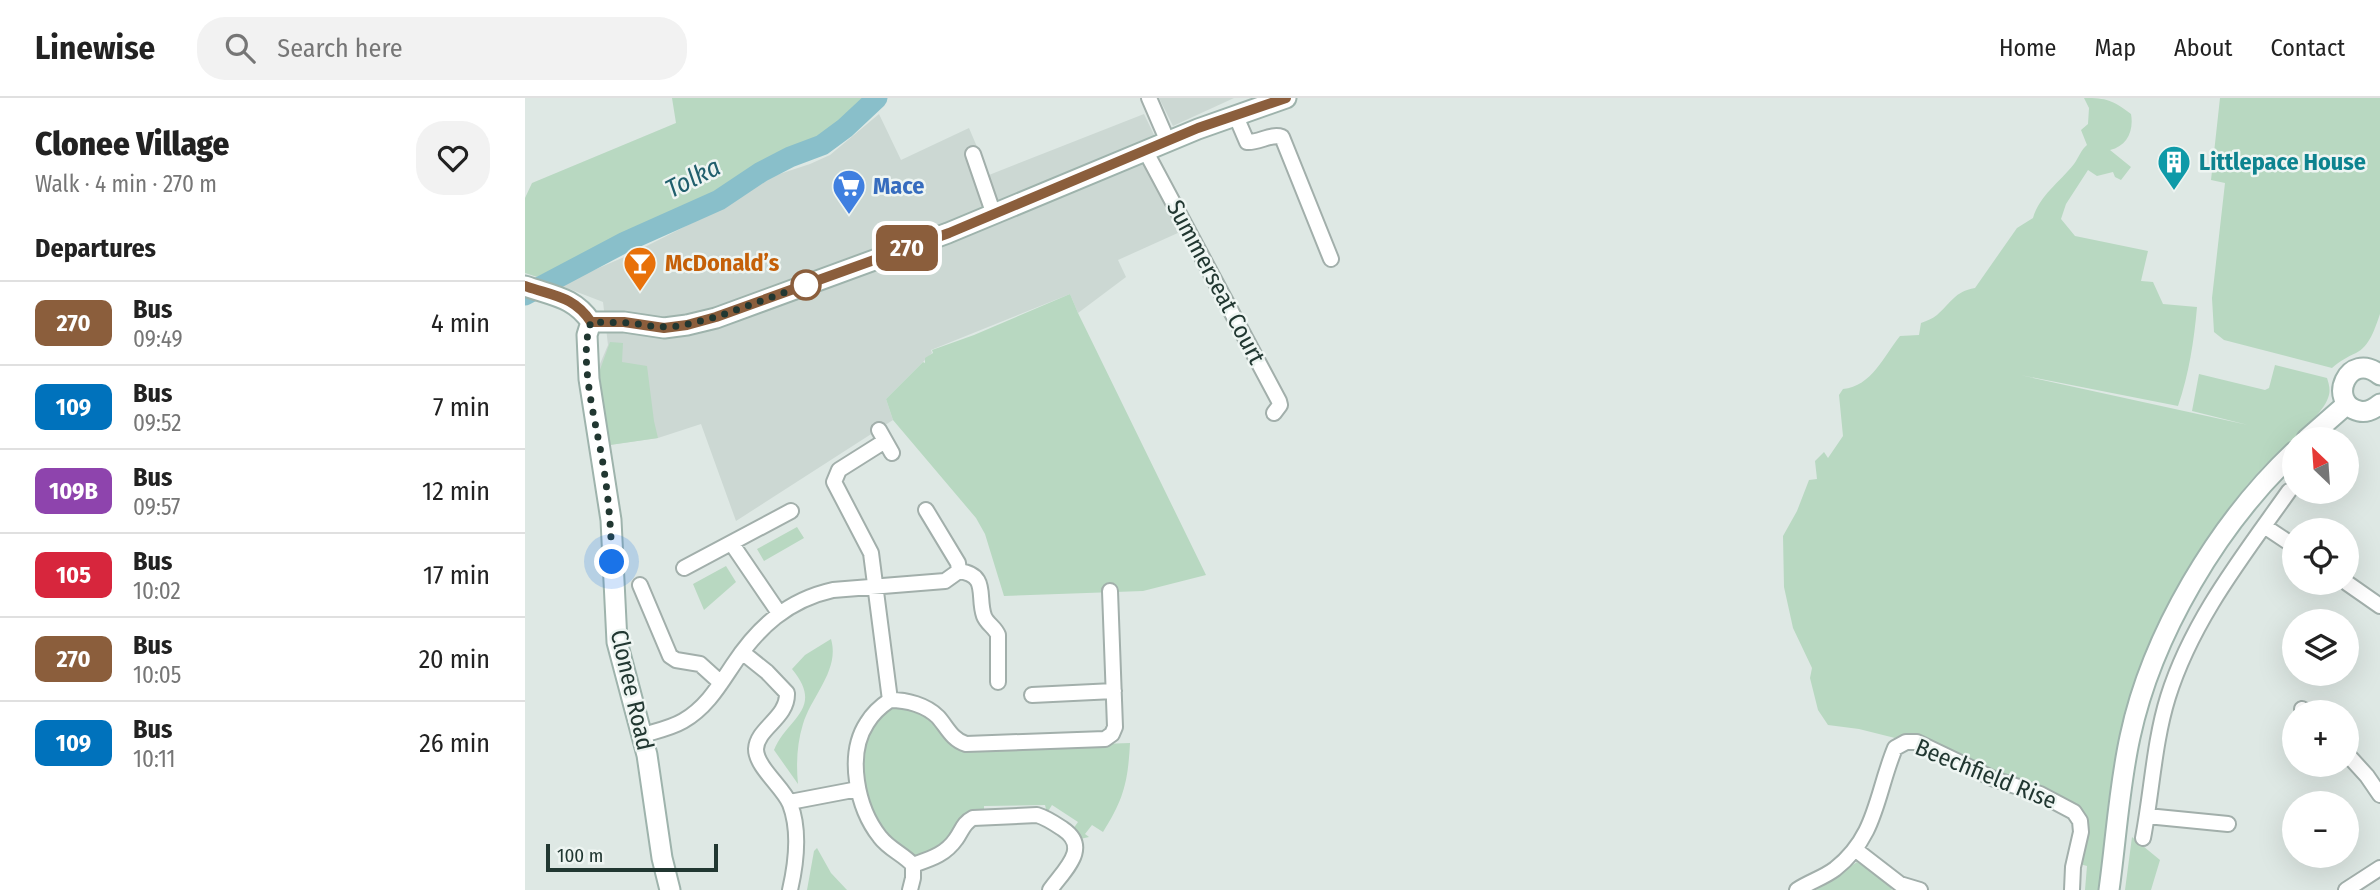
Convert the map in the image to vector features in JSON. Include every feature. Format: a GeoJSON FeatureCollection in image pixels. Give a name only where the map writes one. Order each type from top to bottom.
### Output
{"type":"FeatureCollection","features":[{"type":"Feature","properties":{"kind":"main road"},"geometry":{"type":"LineString","coordinates":[[525,286],[573,302],[591,322],[624,322],[664,328],[706,320],[994,215],[1235,114],[1286,98]]}},
{"type":"Feature","properties":{"kind":"main road","name":"Clonee Road"},"geometry":{"type":"LineString","coordinates":[[591,322],[587,335],[589,379],[611,520],[617,642],[643,735],[662,858],[670,890]]}},
{"type":"Feature","properties":{"kind":"main road"},"geometry":{"type":"LineString","coordinates":[[2378,369],[2356,369],[2346,378],[2342,391],[2347,404],[2358,411],[2365,411],[2380,404]]}},
{"type":"Feature","properties":{"kind":"main road"},"geometry":{"type":"LineString","coordinates":[[2321,427],[2347,404]]}},
{"type":"Feature","properties":{"kind":"main road"},"geometry":{"type":"LineString","coordinates":[[2109,890],[2130,738],[2151,666],[2176,610],[2208,559],[2247,504],[2282,465]]}},
{"type":"Feature","properties":{"kind":"street"},"geometry":{"type":"LineString","coordinates":[[1149,98],[1168,142]]}},
{"type":"Feature","properties":{"kind":"street"},"geometry":{"type":"LineString","coordinates":[[1235,114],[1247,142],[1276,135],[1282,137],[1331,259]]}},
{"type":"Feature","properties":{"kind":"street","name":"Summerseat Court"},"geometry":{"type":"LineString","coordinates":[[1146,152],[1279,401],[1278,409],[1274,413]]}},
{"type":"Feature","properties":{"kind":"street"},"geometry":{"type":"LineString","coordinates":[[973,154],[994,215]]}},
{"type":"Feature","properties":{"kind":"street"},"geometry":{"type":"LineString","coordinates":[[885,441],[839,470],[834,482],[870,548],[890,700]]}},
{"type":"Feature","properties":{"kind":"street"},"geometry":{"type":"LineString","coordinates":[[2143,838],[2159,733],[2180,662],[2217,593],[2282,501]]}},
{"type":"Feature","properties":{"kind":"street"},"geometry":{"type":"LineString","coordinates":[[926,510],[958,562],[959,571]]}},
{"type":"Feature","properties":{"kind":"street"},"geometry":{"type":"LineString","coordinates":[[684,568],[791,511]]}},
{"type":"Feature","properties":{"kind":"street"},"geometry":{"type":"LineString","coordinates":[[2264,526],[2282,538]]}},
{"type":"Feature","properties":{"kind":"street"},"geometry":{"type":"LineString","coordinates":[[732,544],[779,613]]}},
{"type":"Feature","properties":{"kind":"street"},"geometry":{"type":"LineString","coordinates":[[643,735],[684,720],[710,698],[741,652],[766,623],[779,613],[820,593],[875,585],[945,581],[959,571],[970,572],[977,579],[983,598],[984,616],[996,628],[998,682]]}},
{"type":"Feature","properties":{"kind":"street"},"geometry":{"type":"LineString","coordinates":[[640,585],[670,656],[676,660],[700,664],[721,682]]}},
{"type":"Feature","properties":{"kind":"street"},"geometry":{"type":"LineString","coordinates":[[913,865],[878,835],[866,812],[859,789],[857,766],[859,742],[867,722],[890,700],[914,704],[931,711],[956,739],[966,744],[1105,739],[1112,734],[1115,727],[1110,591]]}},
{"type":"Feature","properties":{"kind":"street"},"geometry":{"type":"LineString","coordinates":[[2359,591],[2379,604]]}},
{"type":"Feature","properties":{"kind":"street"},"geometry":{"type":"LineString","coordinates":[[741,652],[767,672],[787,693],[784,709],[758,741],[756,750],[762,764],[790,802],[796,847],[790,890]]}},
{"type":"Feature","properties":{"kind":"street"},"geometry":{"type":"LineString","coordinates":[[1032,695],[1114,691]]}},
{"type":"Feature","properties":{"kind":"street","name":"Beechfield Rise"},"geometry":{"type":"LineString","coordinates":[[1856,850],[1875,816],[1895,748],[1900,744],[1917,742],[1994,779],[2040,794],[2074,812],[2080,821],[2081,832],[2073,867],[2072,890]]}},
{"type":"Feature","properties":{"kind":"street"},"geometry":{"type":"LineString","coordinates":[[2359,762],[2374,773],[2380,795]]}},
{"type":"Feature","properties":{"kind":"street"},"geometry":{"type":"LineString","coordinates":[[790,802],[859,789]]}},
{"type":"Feature","properties":{"kind":"street"},"geometry":{"type":"LineString","coordinates":[[913,865],[947,850],[964,824],[973,818],[1037,815],[1045,817],[1070,834],[1076,842],[1075,856],[1050,890]]}},
{"type":"Feature","properties":{"kind":"street"},"geometry":{"type":"LineString","coordinates":[[2147,816],[2228,824]]}},
{"type":"Feature","properties":{"kind":"street"},"geometry":{"type":"LineString","coordinates":[[1797,890],[1826,876],[1856,850],[1899,887],[1920,890]]}},
{"type":"Feature","properties":{"kind":"street"},"geometry":{"type":"LineString","coordinates":[[910,890],[913,865]]}},
{"type":"Feature","properties":{"kind":"street"},"geometry":{"type":"LineString","coordinates":[[2346,890],[2380,868]]}},
{"type":"Feature","properties":{"kind":"shaded area"},"geometry":{"type":"Polygon","coordinates":[[[1159,98],[1234,98],[1173,126],[1159,98]]]}},
{"type":"Feature","properties":{"kind":"shaded area"},"geometry":{"type":"Polygon","coordinates":[[[879,114],[901,160],[969,128],[989,175],[1144,114],[1157,141],[1137,150],[1180,232],[1118,260],[1126,277],[1078,313],[1070,294],[931,350],[932,353],[886,399],[893,420],[736,521],[701,424],[658,438],[609,445],[597,371],[608,345],[603,302],[559,285],[629,255],[737,200],[758,181],[830,155],[879,114]]]}},
{"type":"Feature","properties":{"kind":"green space"},"geometry":{"type":"Polygon","coordinates":[[[672,98],[874,98],[820,142],[761,169],[712,200],[627,234],[537,277],[525,273],[525,198],[532,183],[676,123],[672,98]]]}},
{"type":"Feature","properties":{"kind":"green space"},"geometry":{"type":"Polygon","coordinates":[[[2084,98],[2109,101],[2131,114],[2128,137],[2121,145],[2110,150],[2131,167],[2121,180],[2115,177],[2113,172],[2097,176],[2088,170],[2066,204],[2061,219],[2075,236],[2148,251],[2141,281],[2153,282],[2163,304],[2197,307],[2188,370],[2178,406],[2020,375],[2248,425],[2192,411],[2199,374],[2265,390],[2269,388],[2275,365],[2327,378],[2330,390],[2324,405],[2305,427],[2282,427],[2282,448],[2246,487],[2217,525],[2157,629],[2128,705],[2117,751],[2102,890],[2085,890],[2087,866],[2080,864],[2086,819],[2082,811],[2058,795],[2004,777],[1919,735],[1902,735],[1895,738],[1828,725],[1818,710],[1810,678],[1812,668],[1793,628],[1784,587],[1783,536],[1797,511],[1809,480],[1817,479],[1815,461],[1824,452],[1828,458],[1843,436],[1839,395],[1843,389],[1853,387],[1869,376],[1900,336],[1919,335],[1921,323],[1937,315],[1958,295],[1975,288],[2017,228],[2033,218],[2045,196],[2087,145],[2081,130],[2088,124],[2089,108],[2084,98]]]}},
{"type":"Feature","properties":{"kind":"green space"},"geometry":{"type":"Polygon","coordinates":[[[2220,98],[2380,98],[2380,314],[2365,346],[2332,368],[2224,340],[2214,332],[2212,298],[2225,183],[2211,180],[2220,98]]]}},
{"type":"Feature","properties":{"kind":"green space"},"geometry":{"type":"Polygon","coordinates":[[[1070,294],[1206,575],[1143,591],[1004,596],[985,534],[976,518],[893,420],[886,399],[925,363],[925,358],[933,353],[932,350],[1070,294]]]}},
{"type":"Feature","properties":{"kind":"green space"},"geometry":{"type":"Polygon","coordinates":[[[610,342],[623,343],[622,362],[647,366],[658,438],[610,445],[597,378],[610,342]]]}},
{"type":"Feature","properties":{"kind":"green space"},"geometry":{"type":"Polygon","coordinates":[[[797,527],[804,538],[764,561],[757,549],[797,527]]]}},
{"type":"Feature","properties":{"kind":"green space"},"geometry":{"type":"Polygon","coordinates":[[[726,566],[736,582],[704,610],[693,584],[726,566]]]}},
{"type":"Feature","properties":{"kind":"green space"},"geometry":{"type":"Polygon","coordinates":[[[831,639],[832,661],[801,731],[797,754],[798,784],[774,750],[804,704],[805,694],[792,669],[805,655],[831,639]]]}},
{"type":"Feature","properties":{"kind":"green space"},"geometry":{"type":"Polygon","coordinates":[[[899,707],[912,709],[930,719],[946,739],[961,749],[1130,743],[1126,779],[1116,810],[1103,832],[1092,825],[1085,834],[1089,837],[1080,839],[1073,829],[1078,822],[1052,805],[1047,813],[1045,805],[984,806],[984,811],[964,816],[934,852],[928,855],[908,854],[890,841],[876,819],[867,792],[863,764],[866,738],[878,718],[899,707]]]}},
{"type":"Feature","properties":{"kind":"green space"},"geometry":{"type":"Polygon","coordinates":[[[2132,837],[2160,860],[2151,890],[2125,890],[2132,837]]]}},
{"type":"Feature","properties":{"kind":"green space"},"geometry":{"type":"Polygon","coordinates":[[[817,848],[831,873],[847,890],[807,890],[814,851],[817,848]]]}},
{"type":"Feature","properties":{"kind":"green space"},"geometry":{"type":"Polygon","coordinates":[[[1857,862],[1889,884],[1892,890],[1808,890],[1828,881],[1857,862]]]}},
{"type":"Feature","properties":{"kind":"waterway","name":"Tolka"},"geometry":{"type":"LineString","coordinates":[[525,295],[625,242],[719,200],[761,172],[790,157],[822,145],[877,98]]}},
{"type":"Feature","properties":{"kind":"bus line","name":"270"},"geometry":{"type":"LineString","coordinates":[[525,286],[573,302],[591,322],[624,322],[664,328],[687,325],[746,307],[949,233],[1198,128],[1286,98]]}},
{"type":"Feature","properties":{"kind":"place","name":"Littlepace House"},"geometry":{"type":"Point","coordinates":[2174,192]}},
{"type":"Feature","properties":{"kind":"place","name":"Mace"},"geometry":{"type":"Point","coordinates":[849,216]}},
{"type":"Feature","properties":{"kind":"place","name":"McDonald’s"},"geometry":{"type":"Point","coordinates":[640,293]}},
{"type":"Feature","properties":{"kind":"route"},"geometry":{"type":"LineString","coordinates":[[612,562],[611,520],[589,379],[587,335],[591,322],[632,323],[664,328],[680,326],[716,317],[806,285]]}}]}
